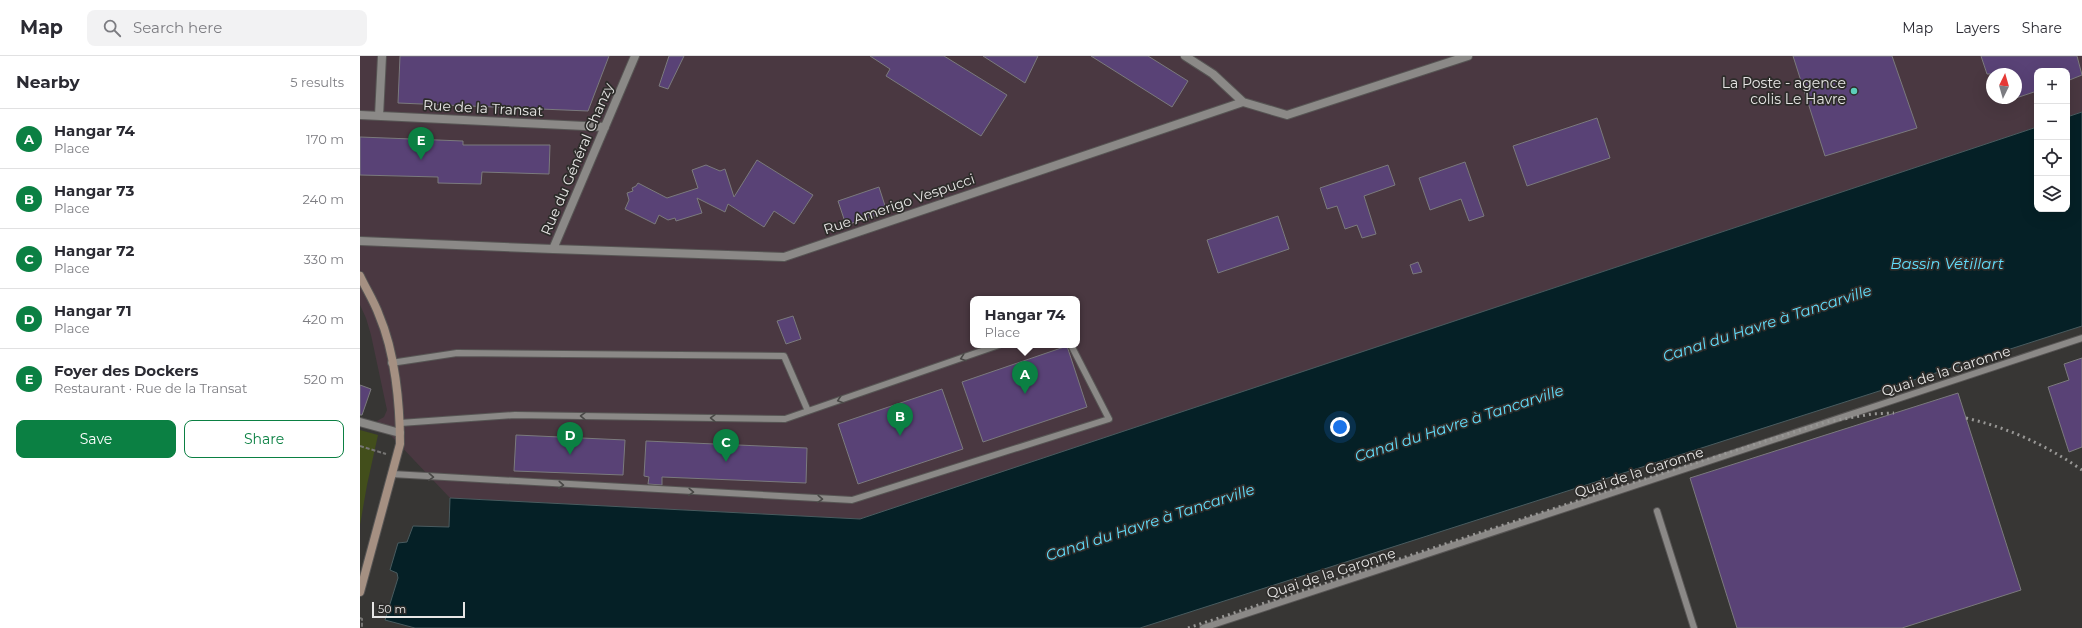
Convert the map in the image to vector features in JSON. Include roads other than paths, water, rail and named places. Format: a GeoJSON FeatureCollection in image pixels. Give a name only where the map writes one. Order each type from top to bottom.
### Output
{"type":"FeatureCollection","features":[{"type":"Feature","properties":{"kind":"street"},"geometry":{"type":"LineString","coordinates":[[379,116],[382,56]]}},
{"type":"Feature","properties":{"kind":"street","name":"Rue du Général Chanzy"},"geometry":{"type":"LineString","coordinates":[[360,241],[553,249],[635,56]]}},
{"type":"Feature","properties":{"kind":"street"},"geometry":{"type":"LineString","coordinates":[[1185,56],[1213,74],[1243,102],[1287,115],[1468,56]]}},
{"type":"Feature","properties":{"kind":"street","name":"Rue Amerigo Vespucci"},"geometry":{"type":"LineString","coordinates":[[553,249],[784,257],[1243,102]]}},
{"type":"Feature","properties":{"kind":"street","name":"Rue de la Transat"},"geometry":{"type":"LineString","coordinates":[[360,115],[605,128]]}},
{"type":"Feature","properties":{"kind":"street"},"geometry":{"type":"LineString","coordinates":[[360,276],[379,315],[391,364],[400,422],[400,444],[360,592]]}},
{"type":"Feature","properties":{"kind":"street"},"geometry":{"type":"LineString","coordinates":[[360,422],[400,433]]}},
{"type":"Feature","properties":{"kind":"lane","name":"Quai de la Garonne"},"geometry":{"type":"LineString","coordinates":[[1203,628],[2082,338]]}},
{"type":"Feature","properties":{"kind":"lane"},"geometry":{"type":"LineString","coordinates":[[400,422],[515,415],[785,419],[990,348]]}},
{"type":"Feature","properties":{"kind":"lane"},"geometry":{"type":"LineString","coordinates":[[392,474],[648,490],[852,500],[1109,419],[1074,348]]}},
{"type":"Feature","properties":{"kind":"lane"},"geometry":{"type":"LineString","coordinates":[[391,364],[457,353],[784,356],[808,410]]}},
{"type":"Feature","properties":{"kind":"lane"},"geometry":{"type":"LineString","coordinates":[[1657,511],[1694,628]]}},
{"type":"Feature","properties":{"kind":"water","name":"Bassin Vétillart"},"geometry":{"type":"Polygon","coordinates":[[[2082,112],[2082,326],[1140,628],[415,628],[385,620],[398,578],[397,573],[390,570],[398,543],[407,542],[413,526],[449,527],[450,498],[860,519],[2034,128],[2034,212],[2070,212],[2070,116],[2082,112]]]}},
{"type":"Feature","properties":{"kind":"railway"},"geometry":{"type":"LineString","coordinates":[[1188,628],[1623,486],[1826,422],[1872,414],[1894,413]]}},
{"type":"Feature","properties":{"kind":"railway"},"geometry":{"type":"LineString","coordinates":[[1966,418],[2027,438],[2082,470]]}},
{"type":"Feature","properties":{"kind":"place","name":"La Poste - agence colis Le Havre"},"geometry":{"type":"Point","coordinates":[1854,91]}},
{"type":"Feature","properties":{"kind":"place","name":"Foyer des Dockers"},"geometry":{"type":"Point","coordinates":[421,160]}},
{"type":"Feature","properties":{"kind":"place","name":"Hangar 74"},"geometry":{"type":"Point","coordinates":[1025,394]}},
{"type":"Feature","properties":{"kind":"place","name":"Hangar 73"},"geometry":{"type":"Point","coordinates":[900,436]}},
{"type":"Feature","properties":{"kind":"place","name":"Hangar 71"},"geometry":{"type":"Point","coordinates":[570,455]}},
{"type":"Feature","properties":{"kind":"place","name":"Hangar 72"},"geometry":{"type":"Point","coordinates":[726,462]}},
{"type":"Feature","properties":{"kind":"water label","name":"Canal du Havre à Tancarville"},"geometry":{"type":"Point","coordinates":[1767,323]}},
{"type":"Feature","properties":{"kind":"water label","name":"Canal du Havre à Tancarville"},"geometry":{"type":"Point","coordinates":[1459,423]}},
{"type":"Feature","properties":{"kind":"water label","name":"Canal du Havre à Tancarville"},"geometry":{"type":"Point","coordinates":[1150,522]}}]}
